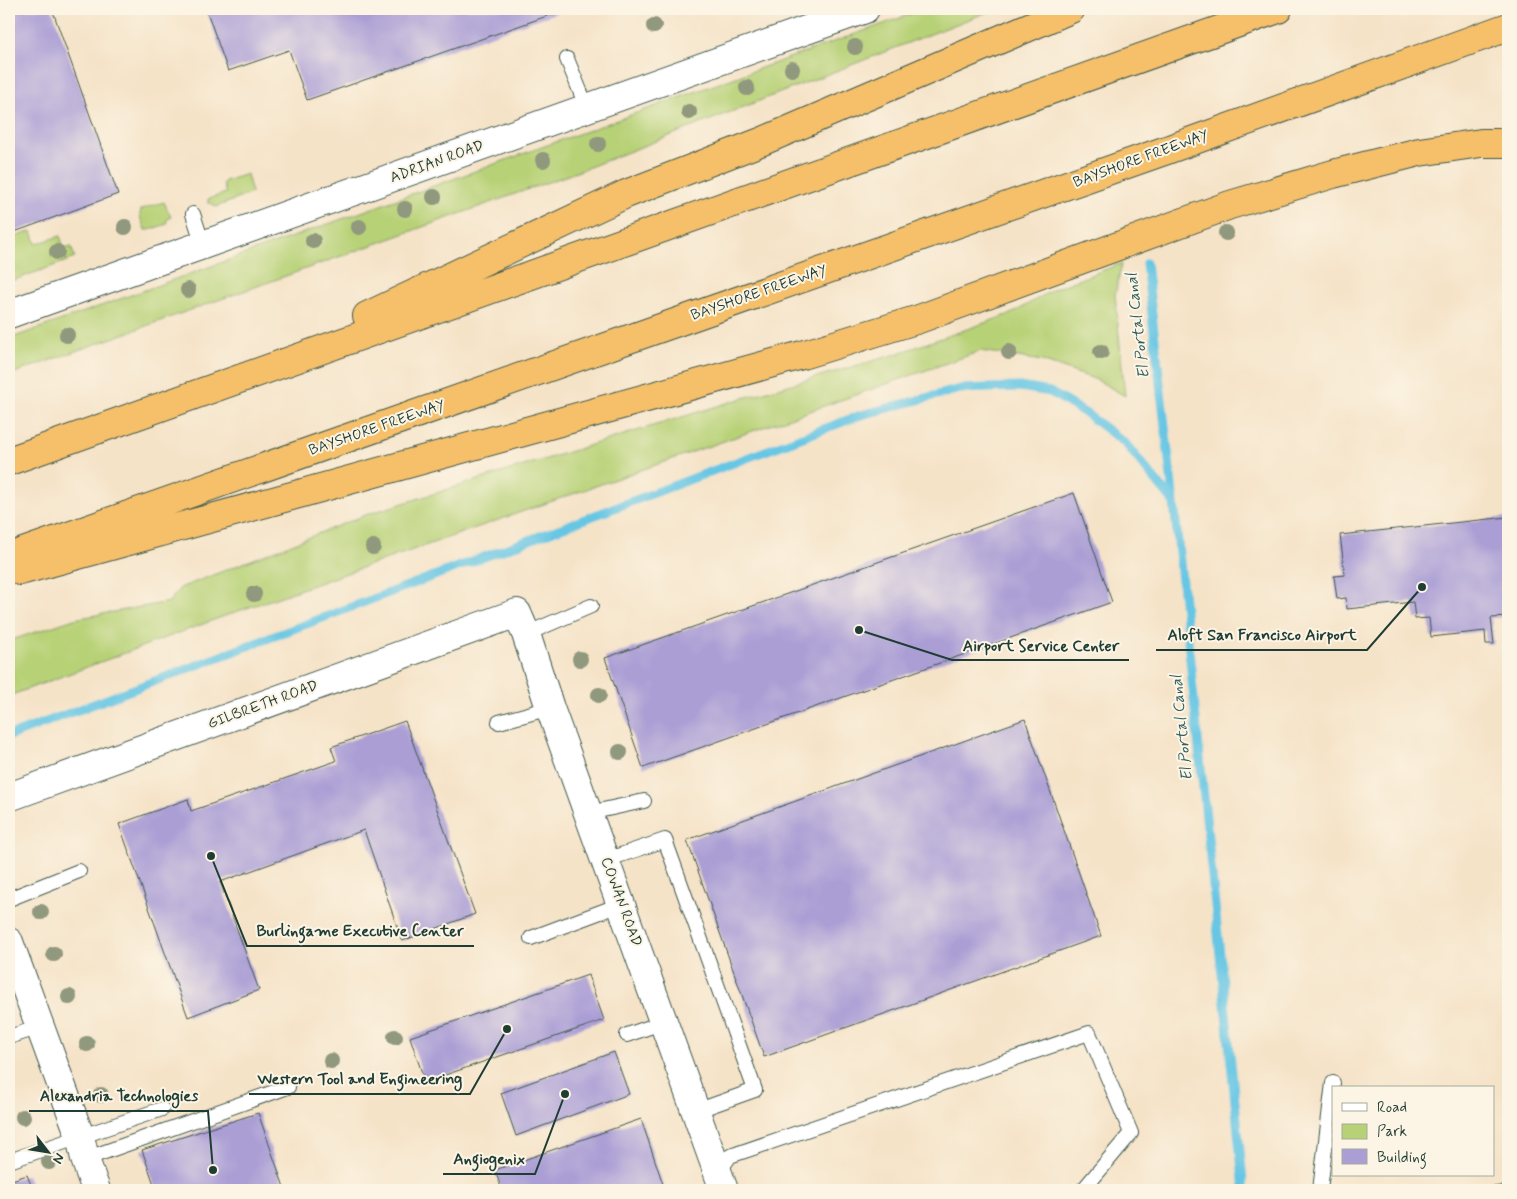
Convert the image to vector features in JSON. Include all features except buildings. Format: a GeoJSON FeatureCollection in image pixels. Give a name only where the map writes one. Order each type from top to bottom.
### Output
{"type":"FeatureCollection","features":[{"type":"Feature","properties":{"kind":"highway"},"geometry":{"type":"LineString","coordinates":[[222,384],[626,194],[763,141],[1071,9]]}},
{"type":"Feature","properties":{"kind":"highway"},"geometry":{"type":"LineString","coordinates":[[1138,58],[1247,9]]}},
{"type":"Feature","properties":{"kind":"highway"},"geometry":{"type":"LineString","coordinates":[[9,461],[1278,9]]}},
{"type":"Feature","properties":{"kind":"highway","name":"BAYSHORE FREEWAY"},"geometry":{"type":"LineString","coordinates":[[9,557],[1155,154],[1508,27]]}},
{"type":"Feature","properties":{"kind":"highway"},"geometry":{"type":"LineString","coordinates":[[9,574],[802,355],[919,319],[1230,205],[1333,174],[1420,152],[1481,143],[1508,144]]}},
{"type":"Feature","properties":{"kind":"street","name":"ADRIAN ROAD"},"geometry":{"type":"LineString","coordinates":[[9,314],[865,9]]}},
{"type":"Feature","properties":{"kind":"street","name":"COWAN ROAD"},"geometry":{"type":"LineString","coordinates":[[522,624],[550,708],[721,1182]]}},
{"type":"Feature","properties":{"kind":"street","name":"GILBRETH ROAD"},"geometry":{"type":"LineString","coordinates":[[9,797],[522,624]]}},
{"type":"Feature","properties":{"kind":"street"},"geometry":{"type":"LineString","coordinates":[[9,942],[83,1147],[96,1190]]}},
{"type":"Feature","properties":{"kind":"lane"},"geometry":{"type":"LineString","coordinates":[[567,59],[587,108]]}},
{"type":"Feature","properties":{"kind":"lane"},"geometry":{"type":"LineString","coordinates":[[193,214],[203,245]]}},
{"type":"Feature","properties":{"kind":"lane"},"geometry":{"type":"LineString","coordinates":[[522,624],[592,606]]}},
{"type":"Feature","properties":{"kind":"lane"},"geometry":{"type":"LineString","coordinates":[[498,722],[550,708]]}},
{"type":"Feature","properties":{"kind":"lane"},"geometry":{"type":"LineString","coordinates":[[589,813],[644,801]]}},
{"type":"Feature","properties":{"kind":"lane"},"geometry":{"type":"LineString","coordinates":[[606,860],[664,840],[755,1090],[696,1111]]}},
{"type":"Feature","properties":{"kind":"lane"},"geometry":{"type":"LineString","coordinates":[[9,899],[79,871]]}},
{"type":"Feature","properties":{"kind":"lane"},"geometry":{"type":"LineString","coordinates":[[531,938],[622,904]]}},
{"type":"Feature","properties":{"kind":"lane"},"geometry":{"type":"LineString","coordinates":[[627,1035],[664,1022]]}},
{"type":"Feature","properties":{"kind":"lane"},"geometry":{"type":"LineString","coordinates":[[9,1037],[40,1026]]}},
{"type":"Feature","properties":{"kind":"lane"},"geometry":{"type":"LineString","coordinates":[[721,1182],[730,1156],[1089,1033],[1132,1133],[1083,1190]]}},
{"type":"Feature","properties":{"kind":"lane"},"geometry":{"type":"LineString","coordinates":[[9,1161],[83,1147],[288,1087]]}},
{"type":"Feature","properties":{"kind":"lane"},"geometry":{"type":"LineString","coordinates":[[1320,1190],[1332,1091]]}},
{"type":"Feature","properties":{"kind":"lane"},"geometry":{"type":"LineString","coordinates":[[83,1147],[162,1109]]}},
{"type":"Feature","properties":{"kind":"green space"},"geometry":{"type":"Polygon","coordinates":[[[925,9],[995,9],[582,170],[9,375],[9,339],[925,9]]]}},
{"type":"Feature","properties":{"kind":"green space"},"geometry":{"type":"Polygon","coordinates":[[[247,174],[252,193],[216,207],[211,203],[208,204],[208,199],[226,193],[223,184],[225,181],[247,174]]]}},
{"type":"Feature","properties":{"kind":"green space"},"geometry":{"type":"Polygon","coordinates":[[[164,202],[171,217],[167,219],[167,224],[145,230],[140,216],[142,209],[164,202]]]}},
{"type":"Feature","properties":{"kind":"green space"},"geometry":{"type":"Polygon","coordinates":[[[32,231],[36,244],[60,236],[64,248],[71,246],[75,258],[9,282],[9,239],[32,231]]]}},
{"type":"Feature","properties":{"kind":"green space"},"geometry":{"type":"Polygon","coordinates":[[[1122,263],[1115,295],[1125,396],[1097,380],[1042,361],[981,351],[230,614],[9,696],[9,641],[74,619],[169,602],[180,588],[368,514],[740,399],[893,355],[1013,313],[1054,289],[1122,263]]]}},
{"type":"Feature","properties":{"kind":"waterway","name":"El Portal Canal"},"geometry":{"type":"LineString","coordinates":[[1146,263],[1174,503],[1244,1190]]}},
{"type":"Feature","properties":{"kind":"waterway"},"geometry":{"type":"LineString","coordinates":[[9,736],[861,415],[960,389],[1020,387],[1050,392],[1085,413],[1125,443],[1174,503]]}},
{"type":"Feature","properties":{"kind":"place","name":"Aloft San Francisco Airport"},"geometry":{"type":"Point","coordinates":[1422,587]}},
{"type":"Feature","properties":{"kind":"place","name":"Airport Service Center"},"geometry":{"type":"Point","coordinates":[859,630]}},
{"type":"Feature","properties":{"kind":"place","name":"Burlingame Executive Center"},"geometry":{"type":"Point","coordinates":[211,856]}},
{"type":"Feature","properties":{"kind":"place","name":"Western Tool and Engineering"},"geometry":{"type":"Point","coordinates":[507,1029]}},
{"type":"Feature","properties":{"kind":"place","name":"Angiogenix"},"geometry":{"type":"Point","coordinates":[565,1094]}},
{"type":"Feature","properties":{"kind":"place","name":"Alexandria Technologies"},"geometry":{"type":"Point","coordinates":[213,1170]}}]}
